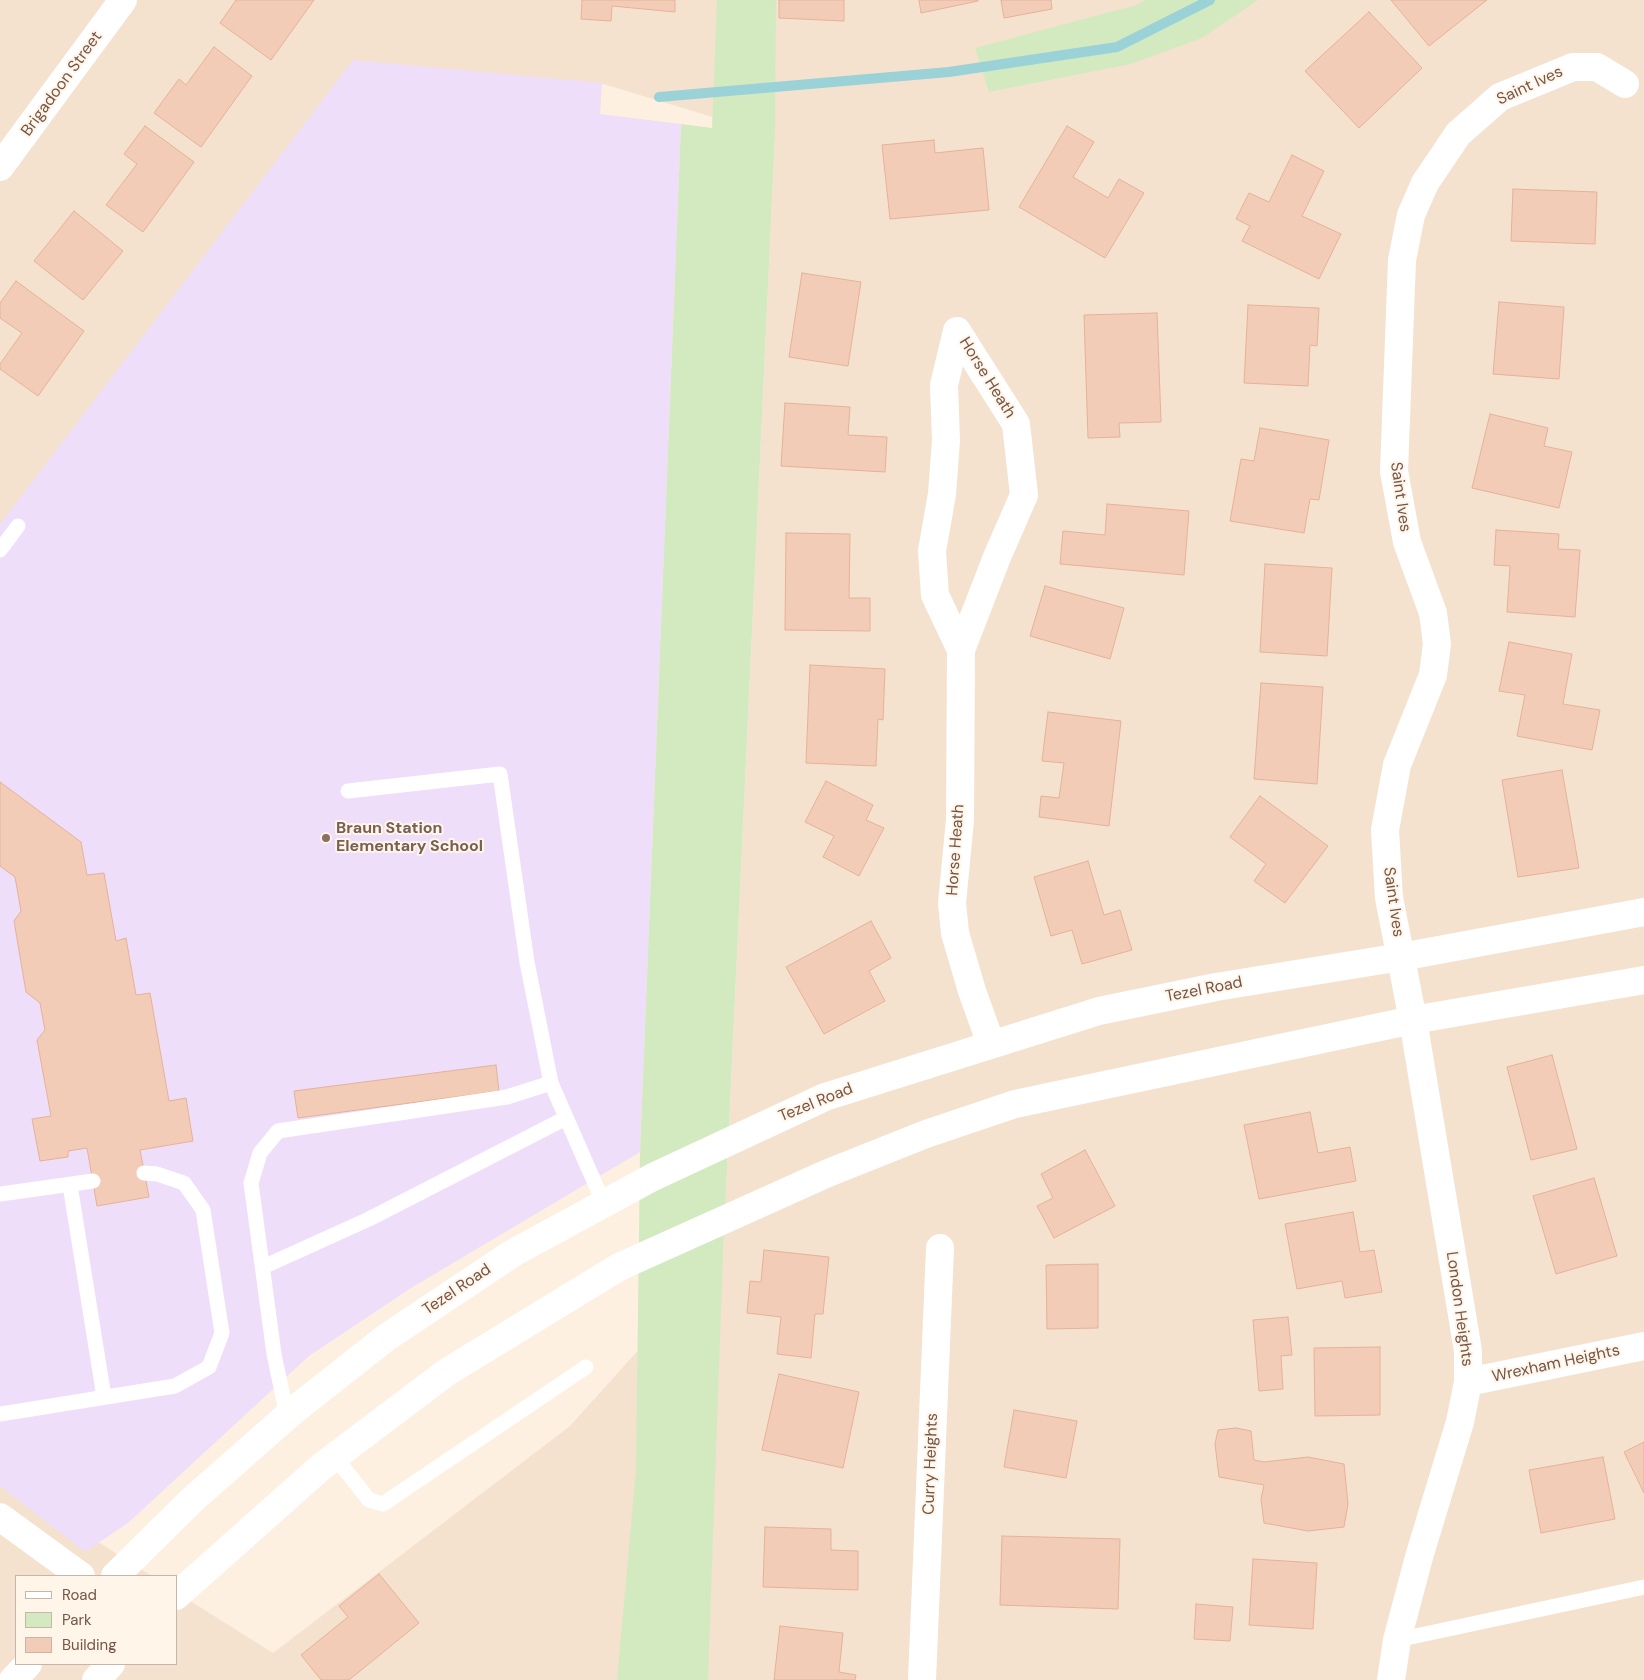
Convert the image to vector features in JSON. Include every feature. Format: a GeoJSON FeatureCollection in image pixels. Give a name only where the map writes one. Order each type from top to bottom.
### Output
{"type":"FeatureCollection","features":[{"type":"Feature","properties":{"kind":"street","name":"Brigadoon Street"},"geometry":{"type":"LineString","coordinates":[[0,167],[124,0]]}},
{"type":"Feature","properties":{"kind":"street","name":"Saint Ives"},"geometry":{"type":"LineString","coordinates":[[1413,1020],[1389,898],[1385,830],[1397,765],[1433,675],[1437,644],[1432,613],[1407,542],[1394,471],[1402,260],[1410,215],[1425,183],[1458,134],[1500,96],[1573,67],[1597,67],[1625,84]]}},
{"type":"Feature","properties":{"kind":"street","name":"Horse Heath"},"geometry":{"type":"LineString","coordinates":[[961,650],[935,596],[932,551],[942,494],[945,459],[944,385],[957,330],[1016,424],[1024,495],[997,557],[961,650],[960,820],[952,904],[956,932],[972,991],[991,1044]]}},
{"type":"Feature","properties":{"kind":"street","name":"Tezel Road"},"geometry":{"type":"LineString","coordinates":[[116,1575],[192,1500],[287,1416],[388,1337],[513,1254],[653,1177],[825,1097],[1099,1011],[1216,987],[1401,957],[1644,912]]}},
{"type":"Feature","properties":{"kind":"street"},"geometry":{"type":"LineString","coordinates":[[178,1594],[335,1457],[447,1372],[619,1267],[828,1173],[926,1134],[1015,1104],[1413,1020],[1644,980]]}},
{"type":"Feature","properties":{"kind":"street","name":"London Heights"},"geometry":{"type":"LineString","coordinates":[[1391,1680],[1397,1640],[1419,1557],[1460,1422],[1468,1382],[1468,1351],[1413,1020]]}},
{"type":"Feature","properties":{"kind":"street","name":"Curry Heights"},"geometry":{"type":"LineString","coordinates":[[922,1680],[940,1248]]}},
{"type":"Feature","properties":{"kind":"street","name":"Wrexham Heights"},"geometry":{"type":"LineString","coordinates":[[1468,1382],[1644,1346]]}},
{"type":"Feature","properties":{"kind":"street"},"geometry":{"type":"LineString","coordinates":[[0,1516],[80,1575]]}},
{"type":"Feature","properties":{"kind":"street"},"geometry":{"type":"LineString","coordinates":[[13,1680],[27,1665]]}},
{"type":"Feature","properties":{"kind":"street"},"geometry":{"type":"LineString","coordinates":[[96,1680],[110,1665]]}},
{"type":"Feature","properties":{"kind":"lane"},"geometry":{"type":"LineString","coordinates":[[0,550],[18,526]]}},
{"type":"Feature","properties":{"kind":"lane"},"geometry":{"type":"LineString","coordinates":[[348,791],[500,774],[526,962],[551,1083],[604,1204]]}},
{"type":"Feature","properties":{"kind":"lane"},"geometry":{"type":"LineString","coordinates":[[287,1416],[274,1354],[252,1183],[260,1153],[278,1131],[507,1097],[551,1083]]}},
{"type":"Feature","properties":{"kind":"lane"},"geometry":{"type":"LineString","coordinates":[[263,1267],[369,1219],[566,1118]]}},
{"type":"Feature","properties":{"kind":"lane"},"geometry":{"type":"LineString","coordinates":[[0,1414],[176,1386],[209,1366],[222,1333],[203,1210],[184,1183],[157,1174],[144,1173]]}},
{"type":"Feature","properties":{"kind":"lane"},"geometry":{"type":"LineString","coordinates":[[0,1194],[93,1181]]}},
{"type":"Feature","properties":{"kind":"lane"},"geometry":{"type":"LineString","coordinates":[[70,1185],[104,1397]]}},
{"type":"Feature","properties":{"kind":"lane"},"geometry":{"type":"LineString","coordinates":[[335,1457],[369,1500],[383,1504],[586,1367]]}},
{"type":"Feature","properties":{"kind":"lane"},"geometry":{"type":"LineString","coordinates":[[1397,1640],[1644,1587]]}},
{"type":"Feature","properties":{"kind":"shaded area"},"geometry":{"type":"Polygon","coordinates":[[[0,0],[1644,0],[1644,1680],[0,1680],[0,1480],[150,1575],[15,1575],[15,1665],[178,1665],[178,1593],[273,1653],[570,1426],[723,1256],[775,136],[600,83],[0,524],[0,0]]]}},
{"type":"Feature","properties":{"kind":"shaded area","name":"Braun Station Elementary School"},"geometry":{"type":"Polygon","coordinates":[[[353,60],[602,83],[600,114],[681,124],[640,1152],[411,1288],[309,1356],[128,1523],[85,1552],[0,1486],[0,524],[353,60]]]}},
{"type":"Feature","properties":{"kind":"green space"},"geometry":{"type":"Polygon","coordinates":[[[717,0],[776,0],[775,136],[723,1256],[708,1680],[617,1680],[636,1469],[640,1152],[681,124],[712,128],[717,0]]]}},
{"type":"Feature","properties":{"kind":"green space"},"geometry":{"type":"Polygon","coordinates":[[[1145,0],[1258,0],[1202,38],[1131,64],[989,92],[975,48],[1136,5],[1145,0]]]}},
{"type":"Feature","properties":{"kind":"building"},"geometry":{"type":"Polygon","coordinates":[[[236,0],[314,0],[271,60],[220,23],[236,0]]]}},
{"type":"Feature","properties":{"kind":"building"},"geometry":{"type":"Polygon","coordinates":[[[582,0],[675,0],[675,12],[612,6],[611,21],[581,19],[582,0]]]}},
{"type":"Feature","properties":{"kind":"building"},"geometry":{"type":"Polygon","coordinates":[[[779,0],[844,0],[844,21],[779,18],[779,0]]]}},
{"type":"Feature","properties":{"kind":"building"},"geometry":{"type":"Polygon","coordinates":[[[919,0],[978,0],[978,1],[921,13],[919,0]]]}},
{"type":"Feature","properties":{"kind":"building"},"geometry":{"type":"Polygon","coordinates":[[[1001,0],[1051,0],[1052,9],[1004,18],[1001,0]]]}},
{"type":"Feature","properties":{"kind":"building"},"geometry":{"type":"Polygon","coordinates":[[[1391,0],[1487,0],[1429,46],[1391,0]]]}},
{"type":"Feature","properties":{"kind":"building"},"geometry":{"type":"Polygon","coordinates":[[[1369,12],[1422,68],[1359,128],[1305,71],[1369,12]]]}},
{"type":"Feature","properties":{"kind":"building"},"geometry":{"type":"Polygon","coordinates":[[[214,47],[252,76],[201,147],[154,113],[179,79],[186,85],[214,47]]]}},
{"type":"Feature","properties":{"kind":"building"},"geometry":{"type":"Polygon","coordinates":[[[145,126],[194,162],[143,232],[106,205],[137,164],[124,154],[145,126]]]}},
{"type":"Feature","properties":{"kind":"building"},"geometry":{"type":"Polygon","coordinates":[[[1067,126],[1094,142],[1073,177],[1108,198],[1119,179],[1144,193],[1105,258],[1019,207],[1067,126]]]}},
{"type":"Feature","properties":{"kind":"building"},"geometry":{"type":"Polygon","coordinates":[[[934,140],[935,153],[983,148],[989,210],[890,219],[882,145],[934,140]]]}},
{"type":"Feature","properties":{"kind":"building"},"geometry":{"type":"Polygon","coordinates":[[[1292,155],[1324,171],[1302,216],[1341,234],[1319,279],[1242,241],[1250,226],[1236,219],[1249,193],[1269,202],[1292,155]]]}},
{"type":"Feature","properties":{"kind":"building"},"geometry":{"type":"Polygon","coordinates":[[[1513,189],[1597,192],[1595,244],[1511,241],[1513,189]]]}},
{"type":"Feature","properties":{"kind":"building"},"geometry":{"type":"Polygon","coordinates":[[[74,211],[123,251],[83,300],[34,261],[74,211]]]}},
{"type":"Feature","properties":{"kind":"building"},"geometry":{"type":"Polygon","coordinates":[[[802,273],[861,282],[848,366],[789,357],[802,273]]]}},
{"type":"Feature","properties":{"kind":"building"},"geometry":{"type":"Polygon","coordinates":[[[16,281],[84,331],[38,396],[0,369],[0,364],[22,333],[0,318],[0,303],[16,281]]]}},
{"type":"Feature","properties":{"kind":"building"},"geometry":{"type":"Polygon","coordinates":[[[1499,302],[1564,307],[1559,379],[1493,374],[1499,302]]]}},
{"type":"Feature","properties":{"kind":"building"},"geometry":{"type":"Polygon","coordinates":[[[1248,305],[1319,308],[1317,346],[1310,345],[1308,386],[1244,383],[1248,305]]]}},
{"type":"Feature","properties":{"kind":"building"},"geometry":{"type":"Polygon","coordinates":[[[1157,313],[1161,422],[1119,423],[1120,437],[1088,438],[1084,315],[1157,313]]]}},
{"type":"Feature","properties":{"kind":"building"},"geometry":{"type":"Polygon","coordinates":[[[785,403],[850,407],[848,435],[887,437],[885,472],[781,466],[785,403]]]}},
{"type":"Feature","properties":{"kind":"building"},"geometry":{"type":"Polygon","coordinates":[[[1490,414],[1548,428],[1544,446],[1572,452],[1559,508],[1472,488],[1490,414]]]}},
{"type":"Feature","properties":{"kind":"building"},"geometry":{"type":"Polygon","coordinates":[[[1260,428],[1329,440],[1319,500],[1310,499],[1304,533],[1230,521],[1241,459],[1254,461],[1260,428]]]}},
{"type":"Feature","properties":{"kind":"building"},"geometry":{"type":"Polygon","coordinates":[[[1107,504],[1189,511],[1184,575],[1060,564],[1063,531],[1105,535],[1107,504]]]}},
{"type":"Feature","properties":{"kind":"building"},"geometry":{"type":"Polygon","coordinates":[[[1496,530],[1559,534],[1558,549],[1580,550],[1575,617],[1507,612],[1510,566],[1494,565],[1496,530]]]}},
{"type":"Feature","properties":{"kind":"building"},"geometry":{"type":"Polygon","coordinates":[[[786,533],[850,534],[849,598],[870,598],[870,631],[785,630],[786,533]]]}},
{"type":"Feature","properties":{"kind":"building"},"geometry":{"type":"Polygon","coordinates":[[[1265,564],[1332,568],[1327,656],[1260,652],[1265,564]]]}},
{"type":"Feature","properties":{"kind":"building"},"geometry":{"type":"Polygon","coordinates":[[[1045,586],[1124,608],[1110,659],[1030,636],[1045,586]]]}},
{"type":"Feature","properties":{"kind":"building"},"geometry":{"type":"Polygon","coordinates":[[[1509,642],[1572,654],[1563,704],[1600,710],[1592,750],[1517,736],[1525,695],[1499,691],[1509,642]]]}},
{"type":"Feature","properties":{"kind":"building"},"geometry":{"type":"Polygon","coordinates":[[[810,665],[885,669],[883,720],[878,719],[876,766],[806,763],[810,665]]]}},
{"type":"Feature","properties":{"kind":"building"},"geometry":{"type":"Polygon","coordinates":[[[1261,683],[1323,687],[1317,784],[1254,779],[1261,683]]]}},
{"type":"Feature","properties":{"kind":"building"},"geometry":{"type":"Polygon","coordinates":[[[1048,712],[1121,721],[1109,826],[1039,817],[1041,796],[1059,798],[1064,763],[1042,761],[1048,712]]]}},
{"type":"Feature","properties":{"kind":"building"},"geometry":{"type":"Polygon","coordinates":[[[1562,770],[1579,868],[1518,877],[1502,780],[1562,770]]]}},
{"type":"Feature","properties":{"kind":"building"},"geometry":{"type":"Polygon","coordinates":[[[826,781],[873,805],[866,820],[884,828],[859,876],[823,857],[834,836],[805,822],[826,781]]]}},
{"type":"Feature","properties":{"kind":"building"},"geometry":{"type":"Polygon","coordinates":[[[0,782],[81,842],[87,875],[104,873],[116,941],[126,938],[136,995],[150,993],[169,1101],[186,1098],[193,1141],[140,1150],[149,1197],[97,1206],[87,1148],[68,1151],[68,1157],[40,1161],[32,1119],[51,1116],[37,1040],[45,1030],[40,1003],[26,992],[14,921],[21,911],[15,877],[0,866],[0,782]]]}},
{"type":"Feature","properties":{"kind":"building"},"geometry":{"type":"Polygon","coordinates":[[[1260,796],[1328,846],[1285,903],[1254,881],[1266,864],[1230,837],[1260,796]]]}},
{"type":"Feature","properties":{"kind":"building"},"geometry":{"type":"Polygon","coordinates":[[[1088,861],[1104,915],[1120,910],[1132,950],[1082,964],[1072,930],[1051,936],[1034,877],[1088,861]]]}},
{"type":"Feature","properties":{"kind":"building"},"geometry":{"type":"Polygon","coordinates":[[[871,921],[891,958],[869,971],[885,1001],[824,1034],[786,967],[871,921]]]}},
{"type":"Feature","properties":{"kind":"building"},"geometry":{"type":"Polygon","coordinates":[[[1552,1055],[1577,1149],[1531,1160],[1507,1067],[1552,1055]]]}},
{"type":"Feature","properties":{"kind":"building"},"geometry":{"type":"Polygon","coordinates":[[[496,1065],[499,1091],[298,1118],[294,1091],[496,1065]]]}},
{"type":"Feature","properties":{"kind":"building"},"geometry":{"type":"Polygon","coordinates":[[[1310,1112],[1318,1153],[1350,1147],[1356,1181],[1259,1199],[1244,1125],[1310,1112]]]}},
{"type":"Feature","properties":{"kind":"building"},"geometry":{"type":"Polygon","coordinates":[[[1085,1150],[1115,1206],[1054,1238],[1037,1206],[1053,1198],[1041,1174],[1085,1150]]]}},
{"type":"Feature","properties":{"kind":"building"},"geometry":{"type":"Polygon","coordinates":[[[1594,1178],[1617,1256],[1556,1274],[1533,1196],[1594,1178]]]}},
{"type":"Feature","properties":{"kind":"building"},"geometry":{"type":"Polygon","coordinates":[[[1353,1212],[1360,1252],[1374,1250],[1382,1292],[1345,1298],[1342,1281],[1297,1289],[1285,1224],[1353,1212]]]}},
{"type":"Feature","properties":{"kind":"building"},"geometry":{"type":"Polygon","coordinates":[[[764,1250],[829,1257],[823,1314],[815,1314],[811,1358],[777,1354],[781,1317],[747,1313],[750,1281],[761,1282],[764,1250]]]}},
{"type":"Feature","properties":{"kind":"building"},"geometry":{"type":"Polygon","coordinates":[[[1098,1264],[1098,1328],[1047,1329],[1046,1265],[1098,1264]]]}},
{"type":"Feature","properties":{"kind":"building"},"geometry":{"type":"Polygon","coordinates":[[[1288,1317],[1292,1355],[1281,1356],[1283,1389],[1259,1391],[1253,1320],[1288,1317]]]}},
{"type":"Feature","properties":{"kind":"building"},"geometry":{"type":"Polygon","coordinates":[[[1380,1347],[1380,1415],[1315,1416],[1314,1348],[1380,1347]]]}},
{"type":"Feature","properties":{"kind":"building"},"geometry":{"type":"Polygon","coordinates":[[[779,1374],[859,1392],[843,1468],[762,1450],[779,1374]]]}},
{"type":"Feature","properties":{"kind":"building"},"geometry":{"type":"Polygon","coordinates":[[[1014,1410],[1077,1421],[1066,1478],[1004,1467],[1014,1410]]]}},
{"type":"Feature","properties":{"kind":"building"},"geometry":{"type":"Polygon","coordinates":[[[1236,1428],[1251,1431],[1254,1460],[1264,1462],[1308,1457],[1344,1464],[1348,1504],[1344,1527],[1308,1531],[1264,1523],[1261,1499],[1264,1485],[1219,1477],[1215,1444],[1218,1430],[1236,1428]]]}},
{"type":"Feature","properties":{"kind":"building"},"geometry":{"type":"Polygon","coordinates":[[[1644,1442],[1644,1493],[1624,1452],[1644,1442]]]}},
{"type":"Feature","properties":{"kind":"building"},"geometry":{"type":"Polygon","coordinates":[[[1603,1457],[1615,1519],[1541,1533],[1529,1470],[1603,1457]]]}},
{"type":"Feature","properties":{"kind":"building"},"geometry":{"type":"Polygon","coordinates":[[[765,1527],[831,1529],[831,1550],[858,1551],[858,1590],[763,1587],[765,1527]]]}},
{"type":"Feature","properties":{"kind":"building"},"geometry":{"type":"Polygon","coordinates":[[[1002,1536],[1120,1539],[1118,1609],[1000,1605],[1002,1536]]]}},
{"type":"Feature","properties":{"kind":"building"},"geometry":{"type":"Polygon","coordinates":[[[1253,1559],[1317,1563],[1313,1629],[1249,1625],[1253,1559]]]}},
{"type":"Feature","properties":{"kind":"building"},"geometry":{"type":"Polygon","coordinates":[[[379,1574],[419,1623],[349,1680],[321,1680],[301,1655],[348,1617],[339,1606],[379,1574]]]}},
{"type":"Feature","properties":{"kind":"building"},"geometry":{"type":"Polygon","coordinates":[[[1196,1604],[1233,1607],[1230,1641],[1194,1639],[1196,1604]]]}},
{"type":"Feature","properties":{"kind":"building"},"geometry":{"type":"Polygon","coordinates":[[[780,1626],[843,1633],[839,1672],[856,1675],[855,1680],[774,1680],[780,1626]]]}},
{"type":"Feature","properties":{"kind":"waterway"},"geometry":{"type":"LineString","coordinates":[[659,97],[949,72],[1117,47],[1210,0]]}},
{"type":"Feature","properties":{"kind":"place","name":"Braun Station Elementary School"},"geometry":{"type":"Point","coordinates":[326,838]}}]}
